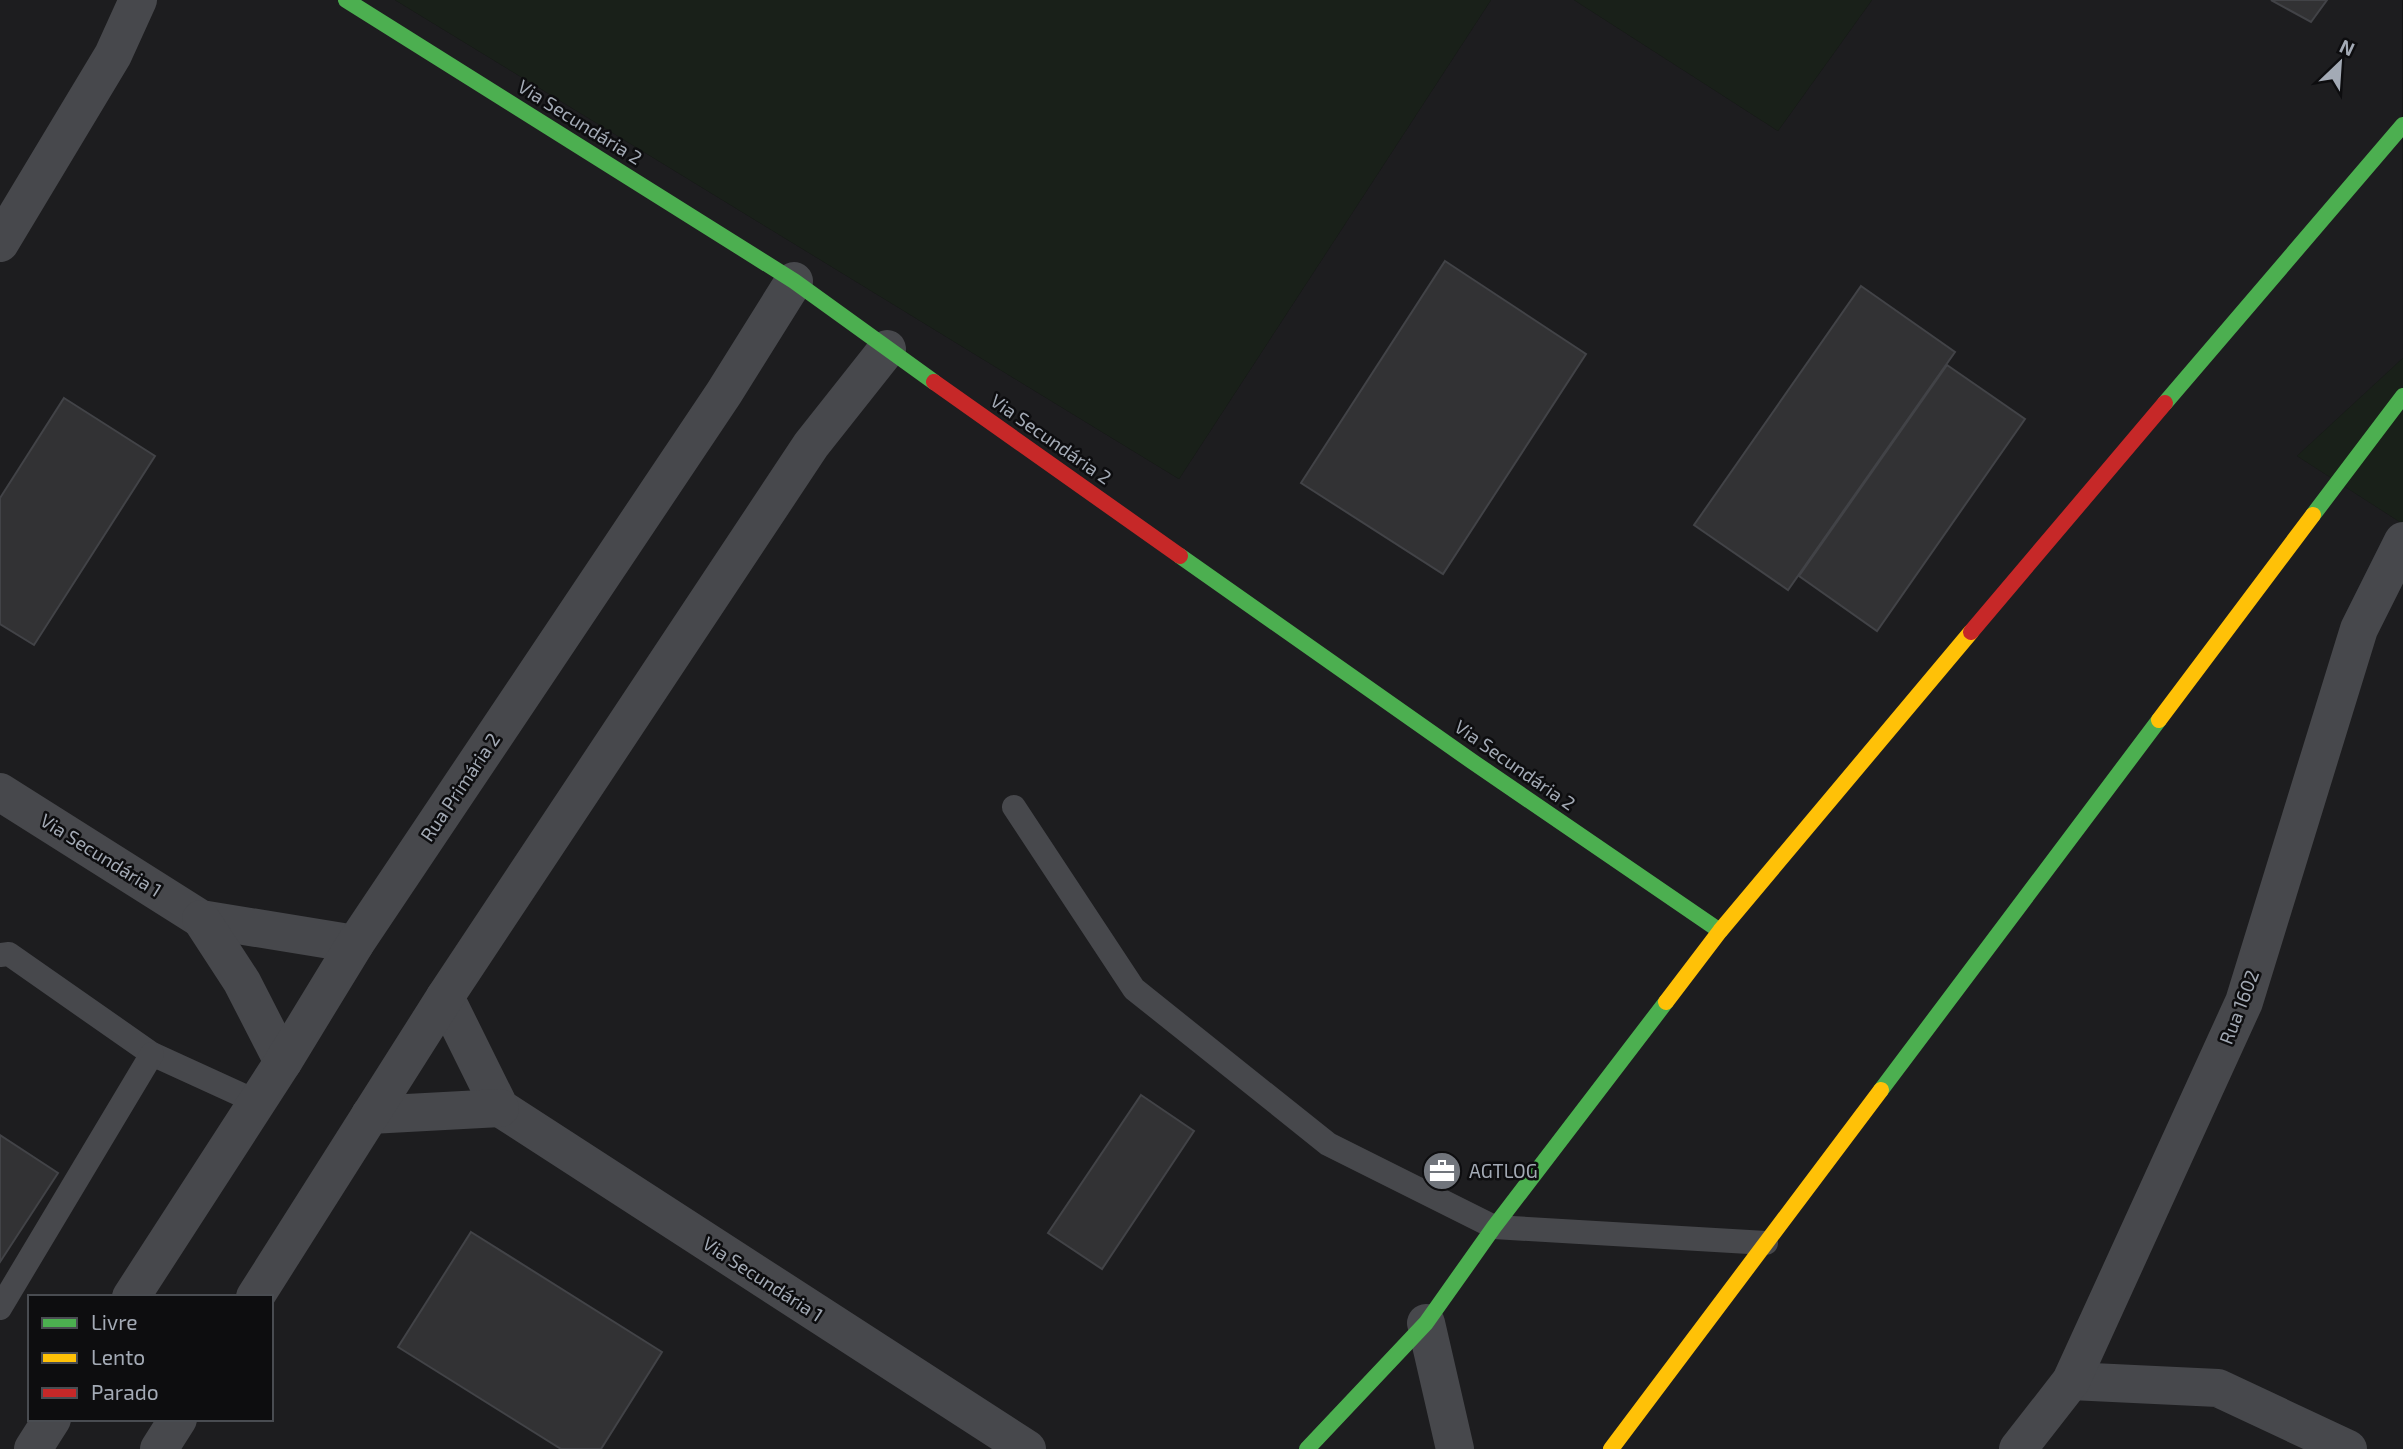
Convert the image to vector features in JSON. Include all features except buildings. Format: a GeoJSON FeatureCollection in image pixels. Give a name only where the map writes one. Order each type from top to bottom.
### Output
{"type":"FeatureCollection","features":[{"type":"Feature","properties":{"kind":"main road","name":"Via Secundária 2"},"geometry":{"type":"LineString","coordinates":[[346,0],[794,281],[1473,762],[1720,930]]}},
{"type":"Feature","properties":{"kind":"main road"},"geometry":{"type":"LineString","coordinates":[[1307,1449],[1426,1323],[1494,1227],[1720,930],[2079,503],[2403,125]]}},
{"type":"Feature","properties":{"kind":"main road"},"geometry":{"type":"LineString","coordinates":[[1611,1449],[2403,396]]}},
{"type":"Feature","properties":{"kind":"street"},"geometry":{"type":"LineString","coordinates":[[0,243],[113,55],[138,0]]}},
{"type":"Feature","properties":{"kind":"street","name":"Rua Primária 2"},"geometry":{"type":"LineString","coordinates":[[132,1295],[283,1062],[355,944],[724,393],[794,281]]}},
{"type":"Feature","properties":{"kind":"street"},"geometry":{"type":"LineString","coordinates":[[256,1295],[444,997],[811,445],[887,349]]}},
{"type":"Feature","properties":{"kind":"street","name":"Rua 1602"},"geometry":{"type":"LineString","coordinates":[[2018,1449],[2071,1381],[2244,1002],[2359,629],[2403,541]]}},
{"type":"Feature","properties":{"kind":"street","name":"Via Secundária 1"},"geometry":{"type":"LineString","coordinates":[[0,792],[201,919]]}},
{"type":"Feature","properties":{"kind":"street"},"geometry":{"type":"LineString","coordinates":[[201,919],[355,944]]}},
{"type":"Feature","properties":{"kind":"street"},"geometry":{"type":"LineString","coordinates":[[201,919],[242,982],[283,1062]]}},
{"type":"Feature","properties":{"kind":"street"},"geometry":{"type":"LineString","coordinates":[[370,1115],[500,1108],[444,997]]}},
{"type":"Feature","properties":{"kind":"street","name":"Via Secundária 1"},"geometry":{"type":"LineString","coordinates":[[500,1108],[1027,1449]]}},
{"type":"Feature","properties":{"kind":"street"},"geometry":{"type":"LineString","coordinates":[[1426,1323],[1455,1449]]}},
{"type":"Feature","properties":{"kind":"street"},"geometry":{"type":"LineString","coordinates":[[2071,1381],[2218,1388],[2348,1449]]}},
{"type":"Feature","properties":{"kind":"street"},"geometry":{"type":"LineString","coordinates":[[33,1449],[51,1421]]}},
{"type":"Feature","properties":{"kind":"street"},"geometry":{"type":"LineString","coordinates":[[159,1449],[177,1421]]}},
{"type":"Feature","properties":{"kind":"lane"},"geometry":{"type":"LineString","coordinates":[[1014,807],[1133,989],[1328,1144],[1494,1227],[1766,1242]]}},
{"type":"Feature","properties":{"kind":"lane"},"geometry":{"type":"LineString","coordinates":[[0,954],[9,954],[152,1054],[257,1102]]}},
{"type":"Feature","properties":{"kind":"lane"},"geometry":{"type":"LineString","coordinates":[[0,1308],[152,1054]]}},
{"type":"Feature","properties":{"kind":"shaded area"},"geometry":{"type":"Polygon","coordinates":[[[0,0],[395,0],[1179,479],[1491,0],[1574,0],[1778,131],[1872,0],[2402,0],[2403,358],[2297,456],[2403,524],[2403,1449],[0,1449],[0,0]]]}},
{"type":"Feature","properties":{"kind":"shaded area"},"geometry":{"type":"Polygon","coordinates":[[[395,0],[1491,0],[1179,479],[395,0]]]}},
{"type":"Feature","properties":{"kind":"shaded area"},"geometry":{"type":"Polygon","coordinates":[[[1574,0],[1872,0],[1778,131],[1574,0]]]}},
{"type":"Feature","properties":{"kind":"shaded area"},"geometry":{"type":"Polygon","coordinates":[[[2403,358],[2403,524],[2297,456],[2403,358]]]}},
{"type":"Feature","properties":{"kind":"traffic: fast"},"geometry":{"type":"LineString","coordinates":[[346,0],[794,281],[934,382]]}},
{"type":"Feature","properties":{"kind":"traffic: fast"},"geometry":{"type":"LineString","coordinates":[[2165,403],[2403,125]]}},
{"type":"Feature","properties":{"kind":"traffic: fast"},"geometry":{"type":"LineString","coordinates":[[2313,515],[2403,396]]}},
{"type":"Feature","properties":{"kind":"traffic: fast"},"geometry":{"type":"LineString","coordinates":[[1180,556],[1720,931]]}},
{"type":"Feature","properties":{"kind":"traffic: fast"},"geometry":{"type":"LineString","coordinates":[[1881,1090],[2159,720]]}},
{"type":"Feature","properties":{"kind":"traffic: fast"},"geometry":{"type":"LineString","coordinates":[[1307,1449],[1426,1323],[1494,1227],[1666,1002]]}},
{"type":"Feature","properties":{"kind":"traffic: slow"},"geometry":{"type":"LineString","coordinates":[[2159,720],[2313,515]]}},
{"type":"Feature","properties":{"kind":"traffic: slow"},"geometry":{"type":"LineString","coordinates":[[1666,1002],[1720,931],[1971,632]]}},
{"type":"Feature","properties":{"kind":"traffic: slow"},"geometry":{"type":"LineString","coordinates":[[1611,1449],[1881,1090]]}},
{"type":"Feature","properties":{"kind":"traffic: jam"},"geometry":{"type":"LineString","coordinates":[[934,382],[1180,556]]}},
{"type":"Feature","properties":{"kind":"traffic: jam"},"geometry":{"type":"LineString","coordinates":[[1971,632],[2165,403]]}},
{"type":"Feature","properties":{"kind":"place","name":"AGTLOG"},"geometry":{"type":"Point","coordinates":[1442,1171]}}]}
